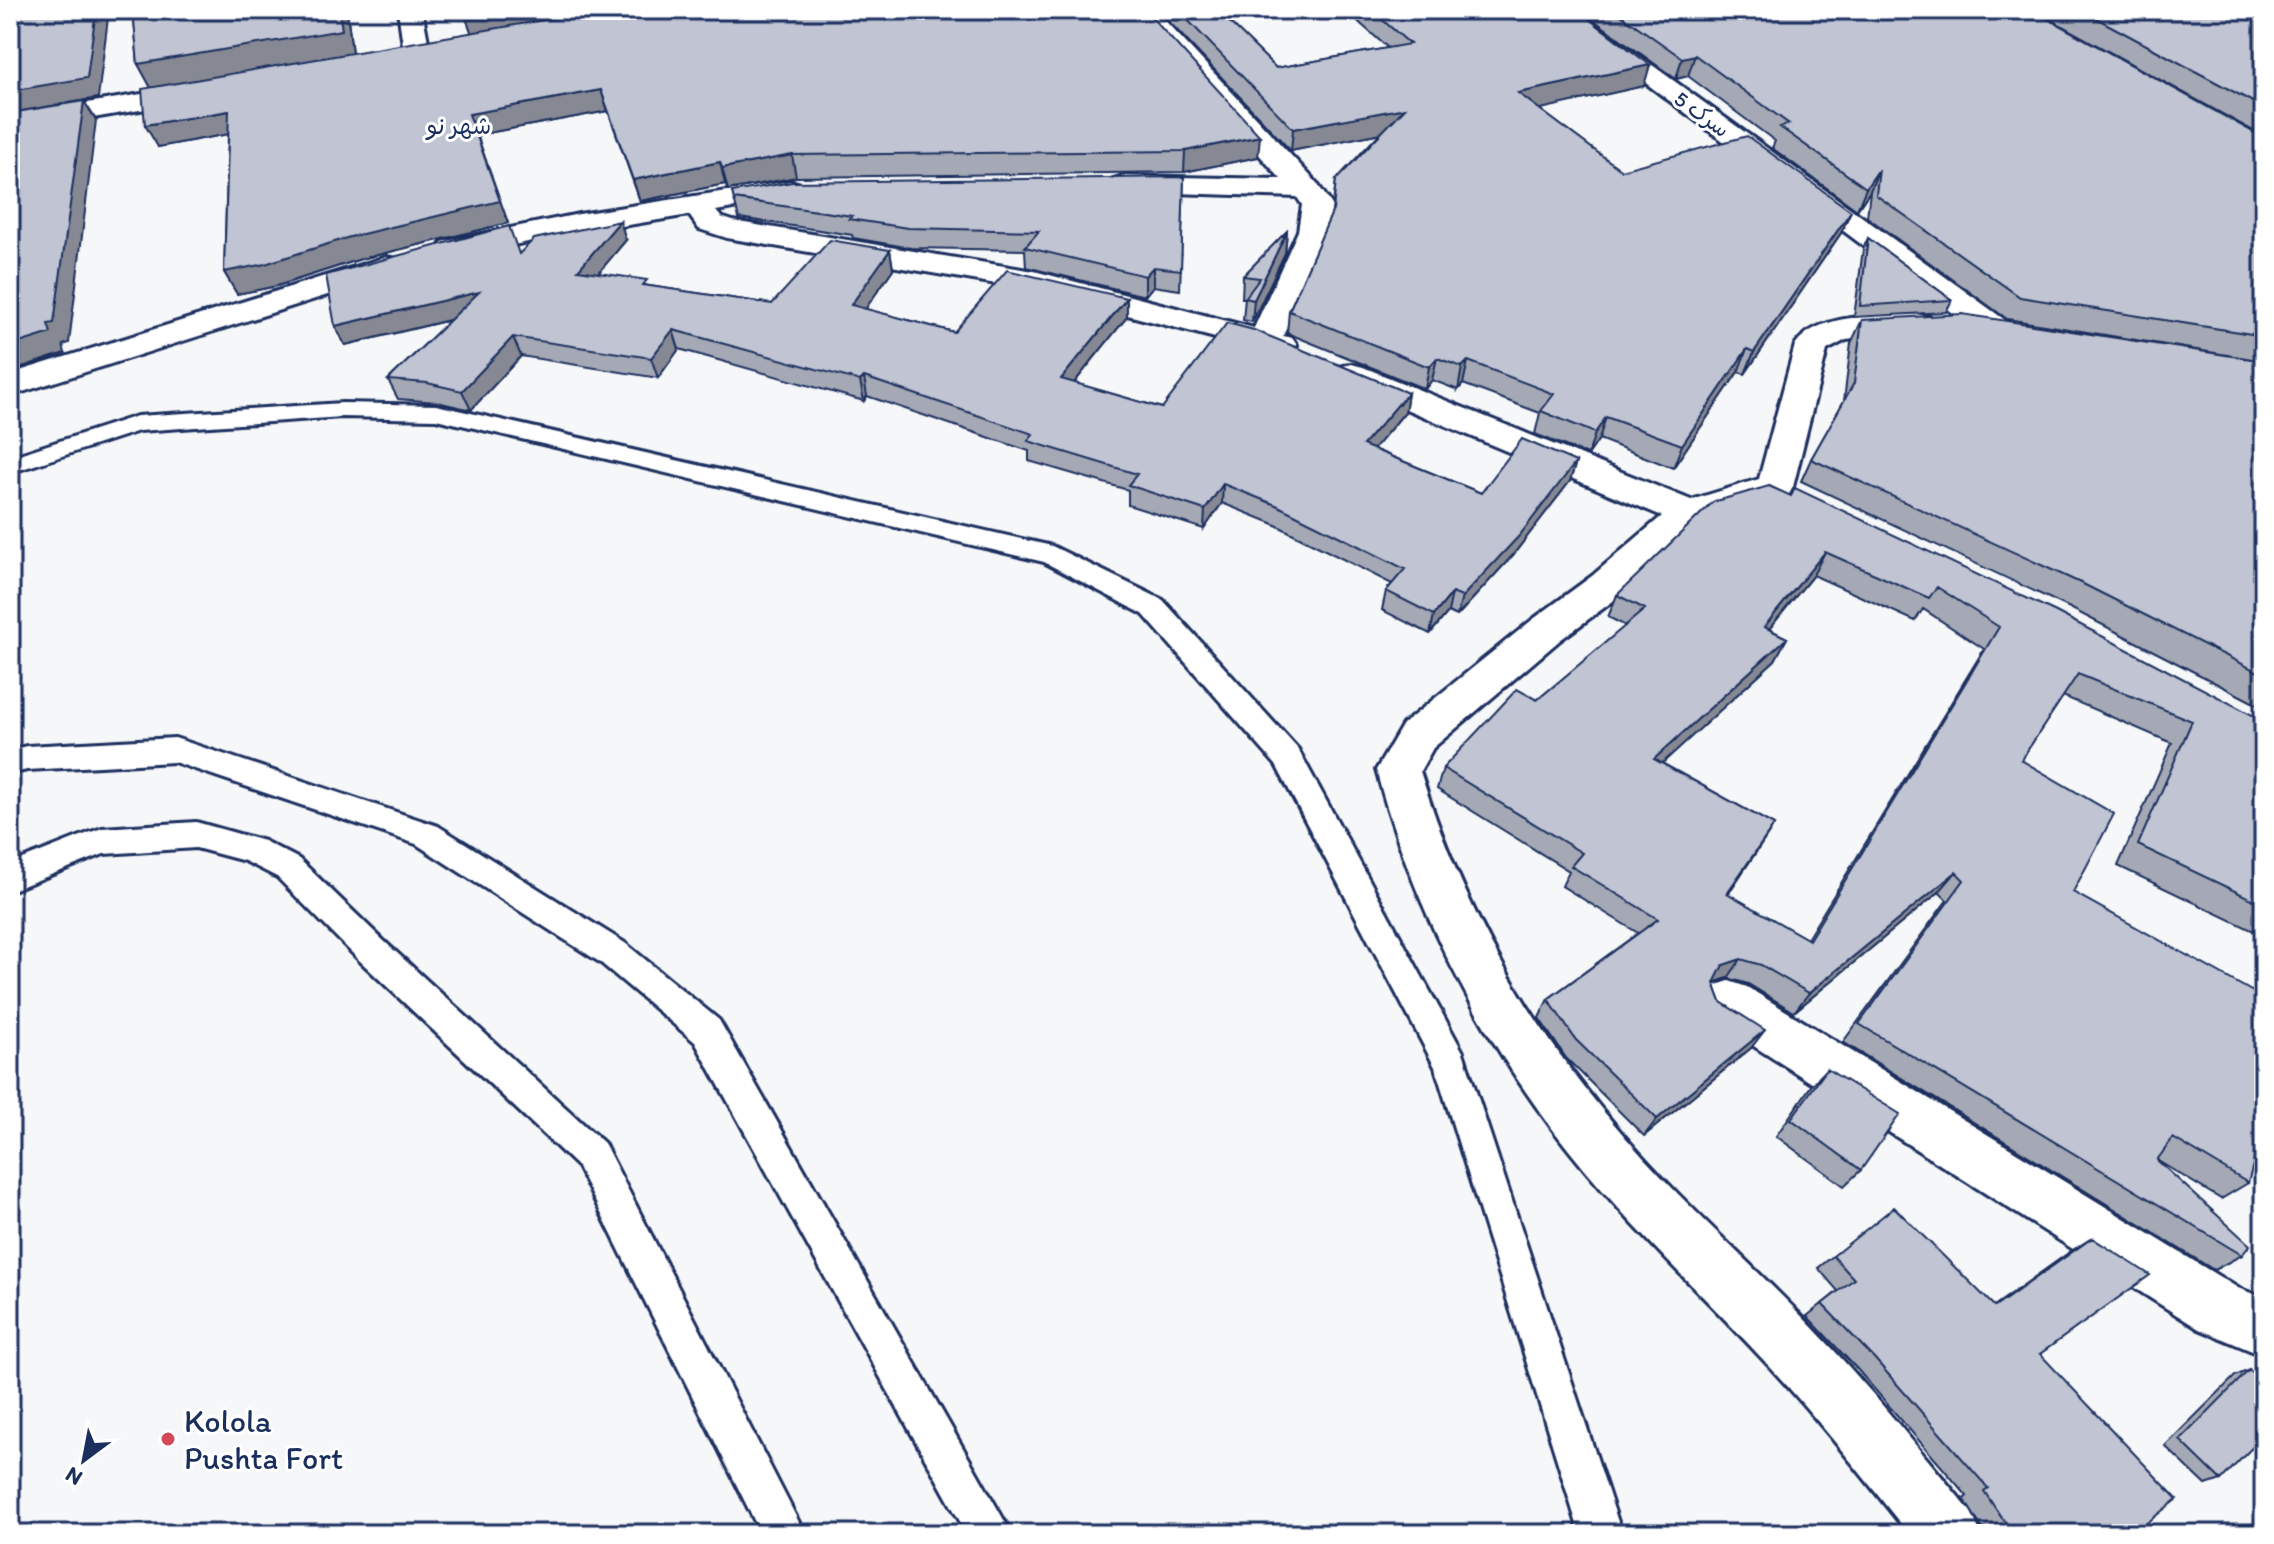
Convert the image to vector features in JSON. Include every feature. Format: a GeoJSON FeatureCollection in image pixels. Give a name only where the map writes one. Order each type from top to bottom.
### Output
{"type":"FeatureCollection","features":[{"type":"Feature","properties":{"kind":"street"},"geometry":{"type":"LineString","coordinates":[[410,10],[417,52]]}},
{"type":"Feature","properties":{"kind":"street"},"geometry":{"type":"LineString","coordinates":[[1141,10],[1306,188],[1317,205],[1313,231],[1265,339]]}},
{"type":"Feature","properties":{"kind":"street","name":"سرک 5"},"geometry":{"type":"LineString","coordinates":[[1560,10],[2000,332]]}},
{"type":"Feature","properties":{"kind":"street"},"geometry":{"type":"LineString","coordinates":[[387,58],[449,47]]}},
{"type":"Feature","properties":{"kind":"street"},"geometry":{"type":"LineString","coordinates":[[10,124],[223,88]]}},
{"type":"Feature","properties":{"kind":"street"},"geometry":{"type":"LineString","coordinates":[[1099,185],[1306,188]]}},
{"type":"Feature","properties":{"kind":"street"},"geometry":{"type":"LineString","coordinates":[[10,385],[360,273],[521,232],[812,189]]}},
{"type":"Feature","properties":{"kind":"street"},"geometry":{"type":"LineString","coordinates":[[698,207],[710,223],[727,229],[1034,281],[1265,339],[1689,513]]}},
{"type":"Feature","properties":{"kind":"street"},"geometry":{"type":"LineString","coordinates":[[1949,1534],[1817,1375],[1608,1156],[1519,1042],[1462,941],[1413,827],[1398,770],[1418,736],[1546,630],[1606,586],[1689,513],[1789,494],[1812,345],[1823,337],[1838,331],[1950,323],[2035,337]]}},
{"type":"Feature","properties":{"kind":"street"},"geometry":{"type":"LineString","coordinates":[[1729,1003],[2219,1309],[2264,1327]]}},
{"type":"Feature","properties":{"kind":"lane"},"geometry":{"type":"LineString","coordinates":[[10,465],[137,424],[342,410],[436,412],[1052,555],[1153,607],[1287,757],[1451,1063],[1601,1534]]}},
{"type":"Feature","properties":{"kind":"lane"},"geometry":{"type":"LineString","coordinates":[[10,762],[27,758],[175,750],[427,835],[613,953],[707,1031],[991,1534]]}},
{"type":"Feature","properties":{"kind":"lane"},"geometry":{"type":"LineString","coordinates":[[10,878],[102,841],[196,835],[253,850],[288,868],[383,962],[591,1155],[784,1534]]}},
{"type":"Feature","properties":{"kind":"building"},"geometry":{"type":"Polygon","coordinates":[[[10,10],[96,10],[87,78],[10,91],[10,10]]]}},
{"type":"Feature","properties":{"kind":"building"},"geometry":{"type":"Polygon","coordinates":[[[133,10],[339,10],[342,30],[138,64],[133,10]]]}},
{"type":"Feature","properties":{"kind":"building"},"geometry":{"type":"Polygon","coordinates":[[[603,10],[1145,10],[1260,136],[1185,151],[792,155],[722,168],[720,162],[633,180],[601,90],[469,114],[500,201],[350,237],[265,264],[224,272],[229,111],[145,125],[142,89],[603,10]]]}},
{"type":"Feature","properties":{"kind":"building"},"geometry":{"type":"Polygon","coordinates":[[[1178,10],[1217,10],[1276,68],[1410,44],[1371,10],[1577,10],[1650,65],[1518,93],[1621,170],[1747,136],[1851,211],[1754,352],[1747,349],[1682,445],[1606,417],[1595,433],[1541,411],[1554,394],[1468,361],[1462,367],[1437,358],[1429,367],[1289,311],[1333,210],[1336,180],[1405,108],[1293,129],[1178,10]]]}},
{"type":"Feature","properties":{"kind":"building"},"geometry":{"type":"Polygon","coordinates":[[[1614,10],[2032,10],[2264,138],[2264,336],[2020,297],[1876,195],[1879,169],[1866,188],[1780,127],[1789,124],[1695,55],[1682,58],[1614,10]]]}},
{"type":"Feature","properties":{"kind":"building"},"geometry":{"type":"Polygon","coordinates":[[[2081,10],[2264,10],[2264,108],[2081,10]]]}},
{"type":"Feature","properties":{"kind":"building"},"geometry":{"type":"Polygon","coordinates":[[[84,101],[54,323],[48,324],[51,333],[10,346],[10,113],[84,101]]]}},
{"type":"Feature","properties":{"kind":"building"},"geometry":{"type":"Polygon","coordinates":[[[1184,177],[1181,270],[1153,267],[1145,276],[1025,247],[1039,231],[908,228],[849,219],[852,216],[734,199],[732,192],[792,182],[1184,177]]]}},
{"type":"Feature","properties":{"kind":"building"},"geometry":{"type":"Polygon","coordinates":[[[620,221],[578,270],[647,280],[643,285],[772,304],[830,240],[890,250],[851,305],[954,332],[1007,270],[1127,298],[1061,379],[1162,408],[1227,323],[1254,330],[1408,393],[1363,445],[1481,493],[1522,439],[1576,462],[1519,536],[1462,597],[1452,593],[1434,615],[1386,591],[1405,569],[1276,505],[1223,484],[1205,510],[1128,485],[1137,474],[1028,441],[1033,434],[864,377],[860,381],[673,330],[651,358],[513,337],[462,391],[427,383],[388,380],[479,292],[335,326],[326,275],[509,226],[519,254],[534,239],[620,221]]]}},
{"type":"Feature","properties":{"kind":"building"},"geometry":{"type":"Polygon","coordinates":[[[1287,231],[1254,300],[1245,298],[1260,278],[1243,276],[1287,231]]]}},
{"type":"Feature","properties":{"kind":"building"},"geometry":{"type":"Polygon","coordinates":[[[1868,238],[1952,300],[1860,306],[1868,238]]]}},
{"type":"Feature","properties":{"kind":"building"},"geometry":{"type":"Polygon","coordinates":[[[1962,314],[2264,361],[2264,675],[2087,586],[1811,459],[1854,383],[1862,320],[1962,314]]]}},
{"type":"Feature","properties":{"kind":"building"},"geometry":{"type":"Polygon","coordinates":[[[1769,486],[1791,496],[1795,488],[2056,612],[2264,721],[2264,905],[2138,845],[2192,721],[2078,674],[2021,760],[2114,814],[2073,892],[2264,998],[2264,1124],[2248,1183],[2173,1138],[2157,1160],[2250,1245],[2242,1255],[1859,1024],[1964,880],[1956,872],[1809,993],[1761,965],[1741,959],[1723,965],[1714,983],[1721,1002],[1765,1030],[1657,1119],[1576,1040],[1548,999],[1658,919],[1571,866],[1582,853],[1443,768],[1517,689],[1537,700],[1645,609],[1617,595],[1713,502],[1769,486]],[[1825,552],[1764,627],[1787,638],[1654,759],[1774,825],[1727,893],[1809,940],[1999,627],[1937,587],[1929,598],[1825,552]]]}},
{"type":"Feature","properties":{"kind":"building"},"geometry":{"type":"Polygon","coordinates":[[[1827,1069],[1900,1114],[1861,1170],[1791,1119],[1827,1069]]]}},
{"type":"Feature","properties":{"kind":"building"},"geometry":{"type":"Polygon","coordinates":[[[1894,1207],[1995,1307],[2092,1238],[2150,1275],[2040,1354],[2177,1499],[2133,1534],[2016,1534],[1984,1491],[1988,1488],[1874,1358],[1822,1304],[1854,1279],[1833,1256],[1894,1207]]]}},
{"type":"Feature","properties":{"kind":"building"},"geometry":{"type":"Polygon","coordinates":[[[2249,1370],[2264,1383],[2264,1435],[2221,1480],[2180,1440],[2249,1370]]]}},
{"type":"Feature","properties":{"kind":"place","name":"Kolola Pushta Fort"},"geometry":{"type":"Point","coordinates":[168,1439]}},
{"type":"Feature","properties":{"kind":"district","name":"شهر نو"},"geometry":{"type":"Point","coordinates":[459,125]}}]}
